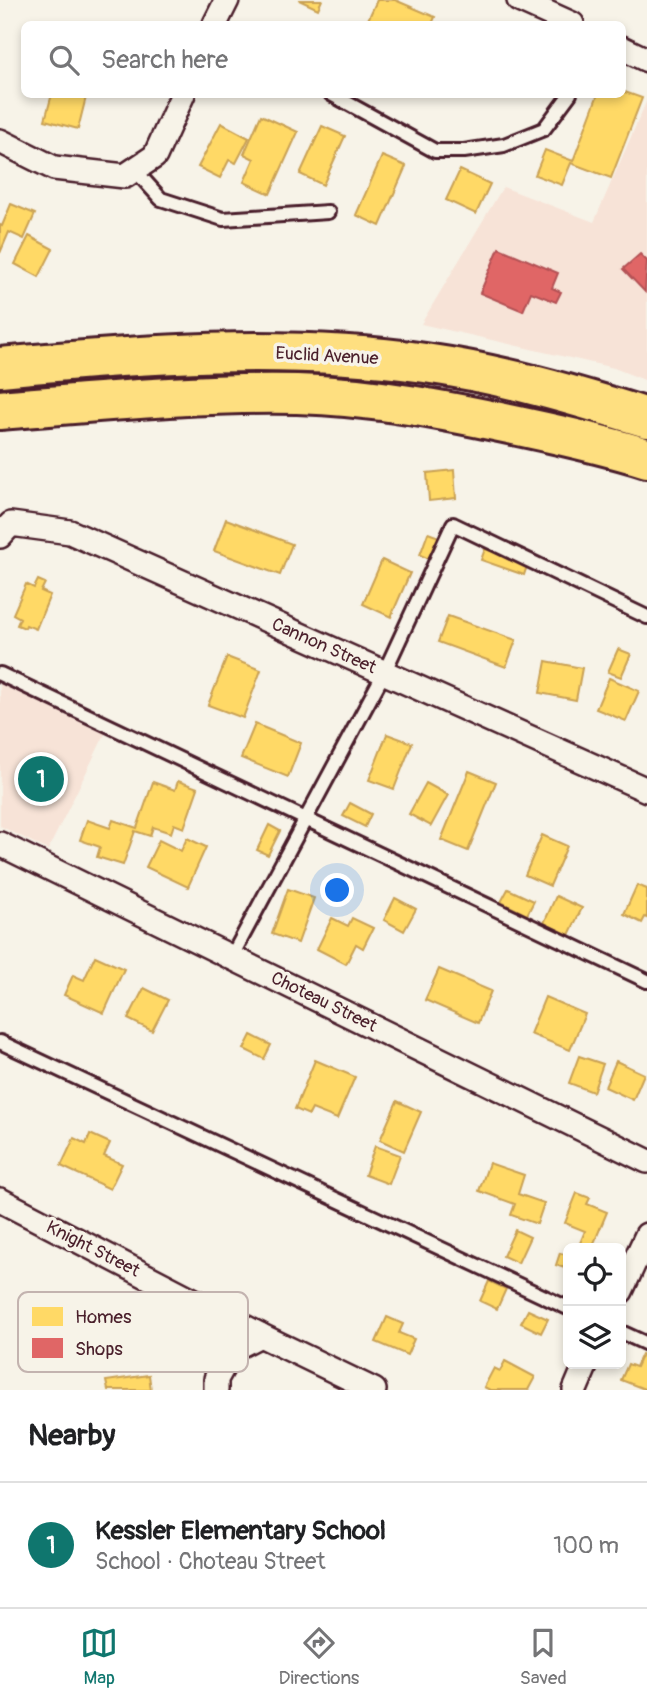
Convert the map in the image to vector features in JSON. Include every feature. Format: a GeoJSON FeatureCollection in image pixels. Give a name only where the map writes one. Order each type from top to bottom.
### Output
{"type":"FeatureCollection","features":[{"type":"Feature","properties":{"kind":"highway","name":"Euclid Avenue"},"geometry":{"type":"LineString","coordinates":[[0,367],[216,351],[334,355],[423,363],[503,377],[586,398],[647,418]]}},
{"type":"Feature","properties":{"kind":"highway"},"geometry":{"type":"LineString","coordinates":[[68,361],[74,404]]}},
{"type":"Feature","properties":{"kind":"highway"},"geometry":{"type":"LineString","coordinates":[[0,410],[198,395],[299,394],[467,414],[567,436],[647,458]]}},
{"type":"Feature","properties":{"kind":"street"},"geometry":{"type":"LineString","coordinates":[[216,21],[227,0]]}},
{"type":"Feature","properties":{"kind":"street"},"geometry":{"type":"LineString","coordinates":[[519,0],[565,21]]}},
{"type":"Feature","properties":{"kind":"street"},"geometry":{"type":"LineString","coordinates":[[626,50],[647,60]]}},
{"type":"Feature","properties":{"kind":"street"},"geometry":{"type":"LineString","coordinates":[[0,141],[54,168],[124,176],[155,156],[181,98]]}},
{"type":"Feature","properties":{"kind":"street","name":"Cannon Street"},"geometry":{"type":"LineString","coordinates":[[0,537],[11,524],[70,532],[647,790]]}},
{"type":"Feature","properties":{"kind":"street","name":"Choteau Street"},"geometry":{"type":"LineString","coordinates":[[0,844],[647,1161]]}},
{"type":"Feature","properties":{"kind":"street","name":"Knight Street"},"geometry":{"type":"LineString","coordinates":[[0,1200],[177,1292]]}},
{"type":"Feature","properties":{"kind":"street"},"geometry":{"type":"LineString","coordinates":[[626,1279],[647,1235]]}},
{"type":"Feature","properties":{"kind":"street","name":"Knight Street"},"geometry":{"type":"LineString","coordinates":[[248,1329],[374,1390]]}},
{"type":"Feature","properties":{"kind":"street"},"geometry":{"type":"LineString","coordinates":[[248,1341],[260,1335]]}},
{"type":"Feature","properties":{"kind":"street"},"geometry":{"type":"LineString","coordinates":[[575,1390],[584,1369]]}},
{"type":"Feature","properties":{"kind":"street"},"geometry":{"type":"LineString","coordinates":[[216,1390],[216,1379],[220,1372]]}},
{"type":"Feature","properties":{"kind":"lane"},"geometry":{"type":"LineString","coordinates":[[338,98],[435,151],[464,151],[504,145],[544,129],[567,98]]}},
{"type":"Feature","properties":{"kind":"lane"},"geometry":{"type":"LineString","coordinates":[[134,169],[161,199],[222,219],[328,212]]}},
{"type":"Feature","properties":{"kind":"lane"},"geometry":{"type":"LineString","coordinates":[[232,956],[384,673],[453,524],[647,617]]}},
{"type":"Feature","properties":{"kind":"lane"},"geometry":{"type":"LineString","coordinates":[[0,674],[647,981]]}},
{"type":"Feature","properties":{"kind":"lane"},"geometry":{"type":"LineString","coordinates":[[0,1042],[564,1306]]}},
{"type":"Feature","properties":{"kind":"lane"},"geometry":{"type":"LineString","coordinates":[[626,1334],[647,1344]]}},
{"type":"Feature","properties":{"kind":"shaded area"},"geometry":{"type":"Polygon","coordinates":[[[647,100],[647,381],[614,368],[421,324],[503,187],[594,222],[647,100]]]}},
{"type":"Feature","properties":{"kind":"shaded area"},"geometry":{"type":"Polygon","coordinates":[[[0,681],[106,732],[48,850],[0,826],[0,681]]]}},
{"type":"Feature","properties":{"kind":"building: Homes"},"geometry":{"type":"Polygon","coordinates":[[[299,0],[322,0],[318,9],[299,0]]]}},
{"type":"Feature","properties":{"kind":"building: Homes"},"geometry":{"type":"Polygon","coordinates":[[[377,0],[395,0],[435,17],[433,21],[367,21],[377,0]]]}},
{"type":"Feature","properties":{"kind":"building: Homes"},"geometry":{"type":"Polygon","coordinates":[[[626,92],[642,98],[611,178],[571,163],[562,185],[535,175],[545,150],[573,161],[597,98],[626,98],[626,92]]]}},
{"type":"Feature","properties":{"kind":"building: Homes"},"geometry":{"type":"Polygon","coordinates":[[[51,98],[86,98],[78,129],[45,120],[51,98]]]}},
{"type":"Feature","properties":{"kind":"building: Homes"},"geometry":{"type":"Polygon","coordinates":[[[261,115],[298,132],[270,194],[244,182],[254,159],[244,154],[261,115]]]}},
{"type":"Feature","properties":{"kind":"building: Homes"},"geometry":{"type":"Polygon","coordinates":[[[221,123],[249,138],[236,163],[229,160],[220,178],[198,167],[221,123]]]}},
{"type":"Feature","properties":{"kind":"building: Homes"},"geometry":{"type":"Polygon","coordinates":[[[322,126],[345,136],[323,185],[300,174],[322,126]]]}},
{"type":"Feature","properties":{"kind":"building: Homes"},"geometry":{"type":"Polygon","coordinates":[[[382,156],[406,166],[380,226],[356,215],[382,156]]]}},
{"type":"Feature","properties":{"kind":"building: Homes"},"geometry":{"type":"Polygon","coordinates":[[[460,170],[490,184],[476,214],[446,200],[460,170]]]}},
{"type":"Feature","properties":{"kind":"building: Homes"},"geometry":{"type":"Polygon","coordinates":[[[11,204],[35,214],[24,239],[9,232],[0,253],[0,225],[2,226],[11,204]]]}},
{"type":"Feature","properties":{"kind":"building: Homes"},"geometry":{"type":"Polygon","coordinates":[[[29,236],[53,249],[39,277],[15,264],[29,236]]]}},
{"type":"Feature","properties":{"kind":"building: Homes"},"geometry":{"type":"Polygon","coordinates":[[[454,470],[456,498],[429,501],[427,473],[454,470]]]}},
{"type":"Feature","properties":{"kind":"building: Homes"},"geometry":{"type":"Polygon","coordinates":[[[226,519],[292,544],[280,575],[214,551],[226,519]]]}},
{"type":"Feature","properties":{"kind":"building: Homes"},"geometry":{"type":"Polygon","coordinates":[[[428,533],[442,538],[434,561],[420,555],[428,533]]]}},
{"type":"Feature","properties":{"kind":"building: Homes"},"geometry":{"type":"Polygon","coordinates":[[[485,549],[528,563],[524,575],[481,560],[485,549]]]}},
{"type":"Feature","properties":{"kind":"building: Homes"},"geometry":{"type":"Polygon","coordinates":[[[382,560],[410,573],[391,617],[363,604],[382,560]]]}},
{"type":"Feature","properties":{"kind":"building: Homes"},"geometry":{"type":"Polygon","coordinates":[[[38,580],[45,583],[41,591],[50,595],[36,629],[26,625],[25,628],[17,625],[20,618],[13,614],[26,584],[34,588],[38,580]]]}},
{"type":"Feature","properties":{"kind":"building: Homes"},"geometry":{"type":"Polygon","coordinates":[[[448,616],[516,640],[506,667],[438,642],[448,616]]]}},
{"type":"Feature","properties":{"kind":"building: Homes"},"geometry":{"type":"Polygon","coordinates":[[[618,649],[631,654],[621,677],[608,672],[618,649]]]}},
{"type":"Feature","properties":{"kind":"building: Homes"},"geometry":{"type":"Polygon","coordinates":[[[227,657],[261,670],[243,718],[208,705],[227,657]]]}},
{"type":"Feature","properties":{"kind":"building: Homes"},"geometry":{"type":"Polygon","coordinates":[[[546,661],[582,668],[576,700],[540,693],[546,661]]]}},
{"type":"Feature","properties":{"kind":"building: Homes"},"geometry":{"type":"Polygon","coordinates":[[[609,678],[639,691],[626,721],[596,709],[609,678]]]}},
{"type":"Feature","properties":{"kind":"building: Homes"},"geometry":{"type":"Polygon","coordinates":[[[255,724],[301,743],[288,777],[241,758],[255,724]]]}},
{"type":"Feature","properties":{"kind":"building: Homes"},"geometry":{"type":"Polygon","coordinates":[[[387,734],[412,743],[394,789],[369,780],[387,734]]]}},
{"type":"Feature","properties":{"kind":"building: Homes"},"geometry":{"type":"Polygon","coordinates":[[[469,771],[496,782],[468,851],[441,840],[469,771]]]}},
{"type":"Feature","properties":{"kind":"building: Homes"},"geometry":{"type":"Polygon","coordinates":[[[178,781],[198,788],[184,828],[174,824],[171,833],[153,827],[150,836],[135,831],[123,865],[97,857],[100,847],[80,840],[87,820],[110,828],[113,820],[137,828],[153,782],[175,790],[178,781]]]}},
{"type":"Feature","properties":{"kind":"building: Homes"},"geometry":{"type":"Polygon","coordinates":[[[426,783],[448,795],[431,826],[409,814],[426,783]]]}},
{"type":"Feature","properties":{"kind":"building: Homes"},"geometry":{"type":"Polygon","coordinates":[[[350,803],[371,814],[365,827],[343,816],[350,803]]]}},
{"type":"Feature","properties":{"kind":"building: Homes"},"geometry":{"type":"Polygon","coordinates":[[[269,825],[280,831],[268,855],[257,850],[269,825]]]}},
{"type":"Feature","properties":{"kind":"building: Homes"},"geometry":{"type":"Polygon","coordinates":[[[542,835],[567,846],[550,886],[525,875],[542,835]]]}},
{"type":"Feature","properties":{"kind":"building: Homes"},"geometry":{"type":"Polygon","coordinates":[[[187,838],[206,847],[188,887],[146,867],[159,840],[181,851],[187,838]]]}},
{"type":"Feature","properties":{"kind":"building: Homes"},"geometry":{"type":"Polygon","coordinates":[[[637,885],[647,889],[647,918],[645,917],[642,923],[624,914],[637,885]]]}},
{"type":"Feature","properties":{"kind":"building: Homes"},"geometry":{"type":"Polygon","coordinates":[[[288,889],[314,898],[298,943],[272,934],[288,889]]]}},
{"type":"Feature","properties":{"kind":"building: Homes"},"geometry":{"type":"Polygon","coordinates":[[[508,889],[534,901],[527,915],[501,902],[508,889]]]}},
{"type":"Feature","properties":{"kind":"building: Homes"},"geometry":{"type":"Polygon","coordinates":[[[556,896],[582,908],[569,935],[544,923],[556,896]]]}},
{"type":"Feature","properties":{"kind":"building: Homes"},"geometry":{"type":"Polygon","coordinates":[[[395,898],[416,909],[404,931],[384,920],[395,898]]]}},
{"type":"Feature","properties":{"kind":"building: Homes"},"geometry":{"type":"Polygon","coordinates":[[[332,918],[348,926],[352,918],[373,928],[363,948],[356,944],[346,964],[317,949],[332,918]]]}},
{"type":"Feature","properties":{"kind":"building: Homes"},"geometry":{"type":"Polygon","coordinates":[[[95,956],[124,969],[104,1013],[64,995],[73,975],[84,980],[95,956]]]}},
{"type":"Feature","properties":{"kind":"building: Homes"},"geometry":{"type":"Polygon","coordinates":[[[439,969],[491,991],[478,1023],[425,1000],[439,969]]]}},
{"type":"Feature","properties":{"kind":"building: Homes"},"geometry":{"type":"Polygon","coordinates":[[[144,988],[168,1000],[152,1031],[128,1019],[144,988]]]}},
{"type":"Feature","properties":{"kind":"building: Homes"},"geometry":{"type":"Polygon","coordinates":[[[545,997],[585,1014],[570,1050],[530,1034],[545,997]]]}},
{"type":"Feature","properties":{"kind":"building: Homes"},"geometry":{"type":"Polygon","coordinates":[[[251,1035],[271,1045],[264,1059],[244,1049],[251,1035]]]}},
{"type":"Feature","properties":{"kind":"building: Homes"},"geometry":{"type":"Polygon","coordinates":[[[579,1056],[603,1064],[593,1092],[569,1083],[579,1056]]]}},
{"type":"Feature","properties":{"kind":"building: Homes"},"geometry":{"type":"Polygon","coordinates":[[[315,1060],[355,1077],[337,1119],[312,1109],[309,1115],[295,1109],[315,1060]]]}},
{"type":"Feature","properties":{"kind":"building: Homes"},"geometry":{"type":"Polygon","coordinates":[[[616,1061],[644,1074],[633,1100],[605,1087],[616,1061]]]}},
{"type":"Feature","properties":{"kind":"building: Homes"},"geometry":{"type":"Polygon","coordinates":[[[397,1101],[421,1112],[404,1151],[380,1140],[397,1101]]]}},
{"type":"Feature","properties":{"kind":"building: Homes"},"geometry":{"type":"Polygon","coordinates":[[[90,1134],[110,1143],[104,1156],[122,1164],[110,1189],[61,1166],[74,1138],[86,1144],[90,1134]]]}},
{"type":"Feature","properties":{"kind":"building: Homes"},"geometry":{"type":"Polygon","coordinates":[[[375,1146],[400,1155],[389,1184],[365,1175],[375,1146]]]}},
{"type":"Feature","properties":{"kind":"building: Homes"},"geometry":{"type":"Polygon","coordinates":[[[489,1163],[524,1175],[518,1194],[544,1203],[537,1224],[511,1215],[515,1204],[479,1191],[489,1163]]]}},
{"type":"Feature","properties":{"kind":"building: Homes"},"geometry":{"type":"Polygon","coordinates":[[[577,1193],[590,1198],[587,1204],[607,1212],[594,1243],[580,1243],[585,1231],[565,1223],[577,1193]]]}},
{"type":"Feature","properties":{"kind":"building: Homes"},"geometry":{"type":"Polygon","coordinates":[[[515,1230],[530,1237],[518,1263],[503,1256],[515,1230]]]}},
{"type":"Feature","properties":{"kind":"building: Homes"},"geometry":{"type":"Polygon","coordinates":[[[560,1253],[563,1254],[563,1267],[556,1265],[560,1253]]]}},
{"type":"Feature","properties":{"kind":"building: Homes"},"geometry":{"type":"Polygon","coordinates":[[[489,1281],[506,1289],[497,1309],[480,1301],[489,1281]]]}},
{"type":"Feature","properties":{"kind":"building: Homes"},"geometry":{"type":"Polygon","coordinates":[[[528,1310],[548,1319],[541,1333],[521,1323],[528,1310]]]}},
{"type":"Feature","properties":{"kind":"building: Homes"},"geometry":{"type":"Polygon","coordinates":[[[387,1317],[403,1324],[399,1333],[414,1339],[407,1355],[376,1342],[387,1317]]]}},
{"type":"Feature","properties":{"kind":"building: Homes"},"geometry":{"type":"Polygon","coordinates":[[[642,1354],[647,1356],[647,1390],[621,1380],[628,1364],[636,1367],[642,1354]]]}},
{"type":"Feature","properties":{"kind":"building: Homes"},"geometry":{"type":"Polygon","coordinates":[[[505,1361],[535,1377],[528,1390],[490,1390],[484,1387],[494,1368],[500,1371],[505,1361]]]}},
{"type":"Feature","properties":{"kind":"building: Homes"},"geometry":{"type":"Polygon","coordinates":[[[149,1375],[151,1390],[108,1390],[106,1381],[149,1375]]]}},
{"type":"Feature","properties":{"kind":"building: Shops"},"geometry":{"type":"Polygon","coordinates":[[[499,248],[558,273],[552,288],[561,292],[556,302],[531,292],[523,311],[480,293],[499,248]]]}},
{"type":"Feature","properties":{"kind":"building: Shops"},"geometry":{"type":"Polygon","coordinates":[[[640,254],[647,261],[645,292],[623,269],[640,254]]]}},
{"type":"Feature","properties":{"kind":"place","name":"Kessler Elementary School"},"geometry":{"type":"Point","coordinates":[41,779]}}]}
